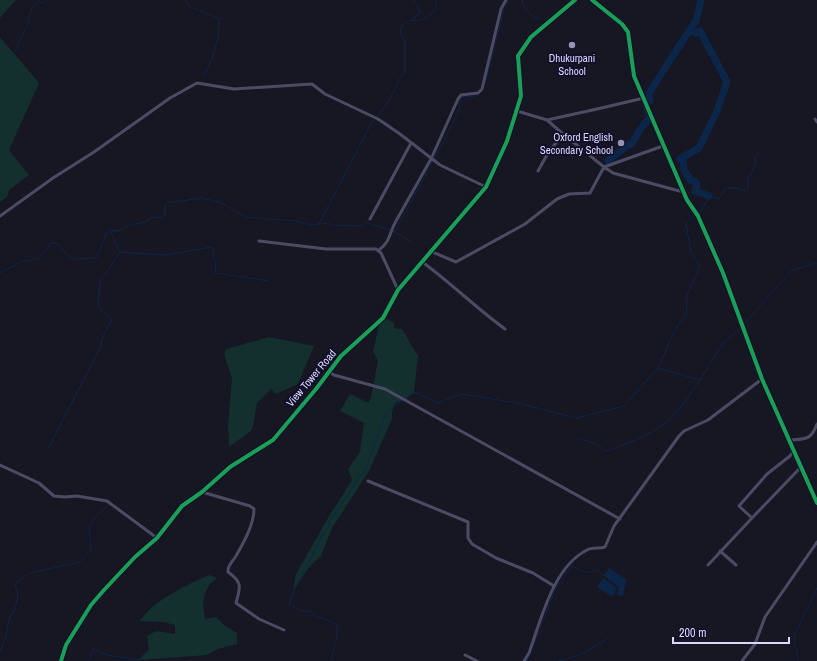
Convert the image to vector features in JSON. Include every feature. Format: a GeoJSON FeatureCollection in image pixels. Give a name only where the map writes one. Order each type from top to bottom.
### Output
{"type":"FeatureCollection","features":[{"type":"Feature","properties":{"kind":"street"},"geometry":{"type":"LineString","coordinates":[[379,250],[389,241],[391,230],[431,159],[458,99],[461,95],[478,93],[482,89],[501,9],[506,0]]}},
{"type":"Feature","properties":{"kind":"street","name":"View Tower Road"},"geometry":{"type":"LineString","coordinates":[[61,661],[66,645],[91,605],[135,557],[157,538],[182,506],[202,492],[230,467],[273,440],[341,356],[383,318],[398,290],[421,261],[486,187],[507,141],[521,96],[518,56],[531,37],[575,0]]}},
{"type":"Feature","properties":{"kind":"street"},"geometry":{"type":"LineString","coordinates":[[592,0],[622,24],[628,32],[634,76],[683,192],[698,216],[724,275],[762,379],[791,440],[817,503]]}},
{"type":"Feature","properties":{"kind":"street"},"geometry":{"type":"LineString","coordinates":[[0,216],[170,98],[197,83],[234,89],[312,84],[325,94],[378,119],[440,165],[486,187]]}},
{"type":"Feature","properties":{"kind":"street"},"geometry":{"type":"LineString","coordinates":[[547,120],[581,114],[604,106],[617,105],[644,98]]}},
{"type":"Feature","properties":{"kind":"street"},"geometry":{"type":"LineString","coordinates":[[517,111],[547,120],[613,173],[683,192]]}},
{"type":"Feature","properties":{"kind":"street"},"geometry":{"type":"LineString","coordinates":[[538,171],[548,153],[563,134]]}},
{"type":"Feature","properties":{"kind":"street"},"geometry":{"type":"LineString","coordinates":[[370,219],[411,143]]}},
{"type":"Feature","properties":{"kind":"street"},"geometry":{"type":"LineString","coordinates":[[430,251],[443,258],[456,262],[525,224],[557,199],[569,194],[590,193],[604,167],[663,146]]}},
{"type":"Feature","properties":{"kind":"street"},"geometry":{"type":"LineString","coordinates":[[259,241],[331,250],[366,248],[379,250]]}},
{"type":"Feature","properties":{"kind":"street"},"geometry":{"type":"LineString","coordinates":[[379,250],[398,290]]}},
{"type":"Feature","properties":{"kind":"street"},"geometry":{"type":"LineString","coordinates":[[421,261],[456,288],[481,312],[505,329]]}},
{"type":"Feature","properties":{"kind":"street"},"geometry":{"type":"LineString","coordinates":[[329,372],[334,375],[384,389],[464,434],[524,464],[620,519]]}},
{"type":"Feature","properties":{"kind":"street"},"geometry":{"type":"LineString","coordinates":[[524,661],[529,653],[554,586],[580,554],[589,549],[605,547],[620,519],[679,436],[708,420],[762,379]]}},
{"type":"Feature","properties":{"kind":"street"},"geometry":{"type":"LineString","coordinates":[[791,440],[807,438],[813,434],[817,424]]}},
{"type":"Feature","properties":{"kind":"street"},"geometry":{"type":"LineString","coordinates":[[752,518],[739,506],[767,474],[790,456],[794,450]]}},
{"type":"Feature","properties":{"kind":"street"},"geometry":{"type":"LineString","coordinates":[[0,465],[39,483],[54,496],[84,496],[107,501],[157,538]]}},
{"type":"Feature","properties":{"kind":"street"},"geometry":{"type":"LineString","coordinates":[[708,565],[801,467]]}},
{"type":"Feature","properties":{"kind":"street"},"geometry":{"type":"LineString","coordinates":[[368,482],[468,522],[468,538],[472,544],[496,558],[533,572],[554,586]]}},
{"type":"Feature","properties":{"kind":"street"},"geometry":{"type":"LineString","coordinates":[[202,492],[250,506],[254,509],[251,524],[237,554],[228,566],[228,572],[238,579],[240,584],[236,603],[259,619],[284,630]]}},
{"type":"Feature","properties":{"kind":"street"},"geometry":{"type":"LineString","coordinates":[[742,661],[754,644],[765,618],[817,542]]}},
{"type":"Feature","properties":{"kind":"street"},"geometry":{"type":"LineString","coordinates":[[720,551],[736,565]]}},
{"type":"Feature","properties":{"kind":"street"},"geometry":{"type":"LineString","coordinates":[[465,655],[477,661]]}},
{"type":"Feature","properties":{"kind":"green space"},"geometry":{"type":"Polygon","coordinates":[[[0,0],[16,0],[0,18],[0,0]]]}},
{"type":"Feature","properties":{"kind":"green space"},"geometry":{"type":"Polygon","coordinates":[[[0,37],[39,83],[9,150],[29,175],[9,190],[7,197],[0,202],[0,37]]]}},
{"type":"Feature","properties":{"kind":"green space"},"geometry":{"type":"Polygon","coordinates":[[[381,316],[394,323],[394,328],[402,329],[418,356],[414,392],[404,401],[396,402],[392,411],[392,419],[369,471],[332,528],[321,556],[309,567],[293,592],[296,574],[352,480],[348,469],[360,452],[364,423],[340,411],[350,394],[369,403],[378,360],[373,352],[381,316]]]}},
{"type":"Feature","properties":{"kind":"green space"},"geometry":{"type":"Polygon","coordinates":[[[269,337],[314,346],[298,384],[276,394],[271,389],[257,403],[252,430],[229,447],[228,426],[232,378],[224,354],[226,349],[269,337]]]}},
{"type":"Feature","properties":{"kind":"green space"},"geometry":{"type":"Polygon","coordinates":[[[209,575],[232,583],[217,578],[208,586],[204,596],[205,619],[216,617],[224,625],[237,633],[237,644],[218,649],[207,655],[140,660],[140,658],[149,650],[147,636],[156,631],[175,634],[175,625],[164,622],[140,621],[153,607],[171,594],[209,575]]]}},
{"type":"Feature","properties":{"kind":"water"},"geometry":{"type":"Polygon","coordinates":[[[609,568],[626,579],[623,596],[617,595],[619,587],[604,576],[609,568]]]}},
{"type":"Feature","properties":{"kind":"water"},"geometry":{"type":"Polygon","coordinates":[[[603,578],[617,588],[612,597],[597,587],[603,578]]]}},
{"type":"Feature","properties":{"kind":"waterway"},"geometry":{"type":"LineString","coordinates":[[11,59],[27,26],[32,7],[38,1],[43,3],[46,0]]}},
{"type":"Feature","properties":{"kind":"waterway"},"geometry":{"type":"LineString","coordinates":[[186,0],[189,6],[219,19],[215,49],[204,76]]}},
{"type":"Feature","properties":{"kind":"waterway"},"geometry":{"type":"LineString","coordinates":[[412,20],[420,12],[417,4],[413,0]]}},
{"type":"Feature","properties":{"kind":"waterway"},"geometry":{"type":"LineString","coordinates":[[319,224],[372,122],[385,107],[400,78],[405,73],[405,43],[401,35],[401,26],[410,20],[415,21],[428,17],[432,14],[437,0]]}},
{"type":"Feature","properties":{"kind":"waterway"},"geometry":{"type":"LineString","coordinates":[[485,83],[504,9],[510,0]]}},
{"type":"Feature","properties":{"kind":"waterway"},"geometry":{"type":"LineString","coordinates":[[522,0],[528,12],[540,19]]}},
{"type":"Feature","properties":{"kind":"waterway"},"geometry":{"type":"LineString","coordinates":[[689,31],[696,21],[701,0]]}},
{"type":"Feature","properties":{"kind":"waterway"},"geometry":{"type":"LineString","coordinates":[[650,101],[649,95],[652,88],[689,31],[696,33],[700,31],[727,82],[716,113],[699,148],[680,159],[683,161],[684,170],[691,181],[694,181],[697,184],[695,191],[709,196]]}},
{"type":"Feature","properties":{"kind":"waterway"},"geometry":{"type":"LineString","coordinates":[[395,232],[458,114],[461,97],[477,96],[483,90]]}},
{"type":"Feature","properties":{"kind":"waterway"},"geometry":{"type":"LineString","coordinates":[[608,161],[628,145],[632,144],[639,131],[650,117],[647,109]]}},
{"type":"Feature","properties":{"kind":"waterway"},"geometry":{"type":"LineString","coordinates":[[697,213],[702,210],[709,196],[719,199],[725,188],[735,188],[745,191],[748,189],[748,179],[756,164],[755,157],[759,152],[761,152]]}},
{"type":"Feature","properties":{"kind":"waterway"},"geometry":{"type":"LineString","coordinates":[[0,273],[23,261],[38,259],[51,243],[58,244],[65,253],[73,259],[96,258],[109,231],[122,230],[130,225],[146,222],[153,217],[161,218],[165,216],[165,205],[167,203],[202,198],[222,203],[245,217],[295,221],[310,225],[328,223],[331,225],[361,226],[364,222],[391,230],[413,243]]}},
{"type":"Feature","properties":{"kind":"waterway"},"geometry":{"type":"LineString","coordinates":[[658,367],[678,325],[686,316],[687,296],[700,266],[691,253],[686,223],[695,215]]}},
{"type":"Feature","properties":{"kind":"waterway"},"geometry":{"type":"LineString","coordinates":[[111,232],[120,252],[165,255],[212,247],[216,267],[215,273],[269,281]]}},
{"type":"Feature","properties":{"kind":"waterway"},"geometry":{"type":"LineString","coordinates":[[48,449],[100,348],[103,336],[112,320],[98,307],[100,281],[120,252]]}},
{"type":"Feature","properties":{"kind":"waterway"},"geometry":{"type":"LineString","coordinates":[[743,325],[791,271],[817,263]]}},
{"type":"Feature","properties":{"kind":"waterway"},"geometry":{"type":"LineString","coordinates":[[331,661],[337,637],[337,626],[334,623],[314,615],[311,612],[301,611],[289,605],[293,592],[331,519],[366,468],[387,411],[414,392],[438,403],[461,394],[518,403],[577,418],[624,406],[658,368],[700,380],[723,343],[741,328]]}},
{"type":"Feature","properties":{"kind":"waterway"},"geometry":{"type":"LineString","coordinates":[[575,438],[594,443],[606,451],[645,436],[663,425],[678,411],[700,380]]}},
{"type":"Feature","properties":{"kind":"waterway"},"geometry":{"type":"LineString","coordinates":[[0,652],[6,636],[9,619],[15,609],[18,597],[15,584],[29,573],[80,562],[92,549],[89,534],[91,524],[108,505]]}},
{"type":"Feature","properties":{"kind":"waterway"},"geometry":{"type":"LineString","coordinates":[[527,661],[556,588],[572,566],[588,572],[598,570],[604,576]]}},
{"type":"Feature","properties":{"kind":"waterway"},"geometry":{"type":"LineString","coordinates":[[798,661],[794,636],[817,588]]}},
{"type":"Feature","properties":{"kind":"waterway"},"geometry":{"type":"LineString","coordinates":[[558,661],[580,655],[607,639]]}},
{"type":"Feature","properties":{"kind":"waterway"},"geometry":{"type":"LineString","coordinates":[[88,661],[94,649],[107,655],[140,660]]}},
{"type":"Feature","properties":{"kind":"cycle path"},"geometry":{"type":"LineString","coordinates":[[61,661],[66,645],[91,605],[104,590],[135,557],[157,538],[182,506],[202,492],[230,467],[273,440],[316,389],[341,356],[383,318],[398,290],[486,187],[507,141],[521,96],[518,56],[531,37],[575,0]]}},
{"type":"Feature","properties":{"kind":"cycle path"},"geometry":{"type":"LineString","coordinates":[[592,0],[622,24],[628,32],[634,76],[687,200],[698,216],[723,273],[762,379],[817,503]]}},
{"type":"Feature","properties":{"kind":"place","name":"Dhukurpani School"},"geometry":{"type":"Point","coordinates":[572,45]}},
{"type":"Feature","properties":{"kind":"place","name":"Oxford English Secondary School"},"geometry":{"type":"Point","coordinates":[621,143]}}]}
